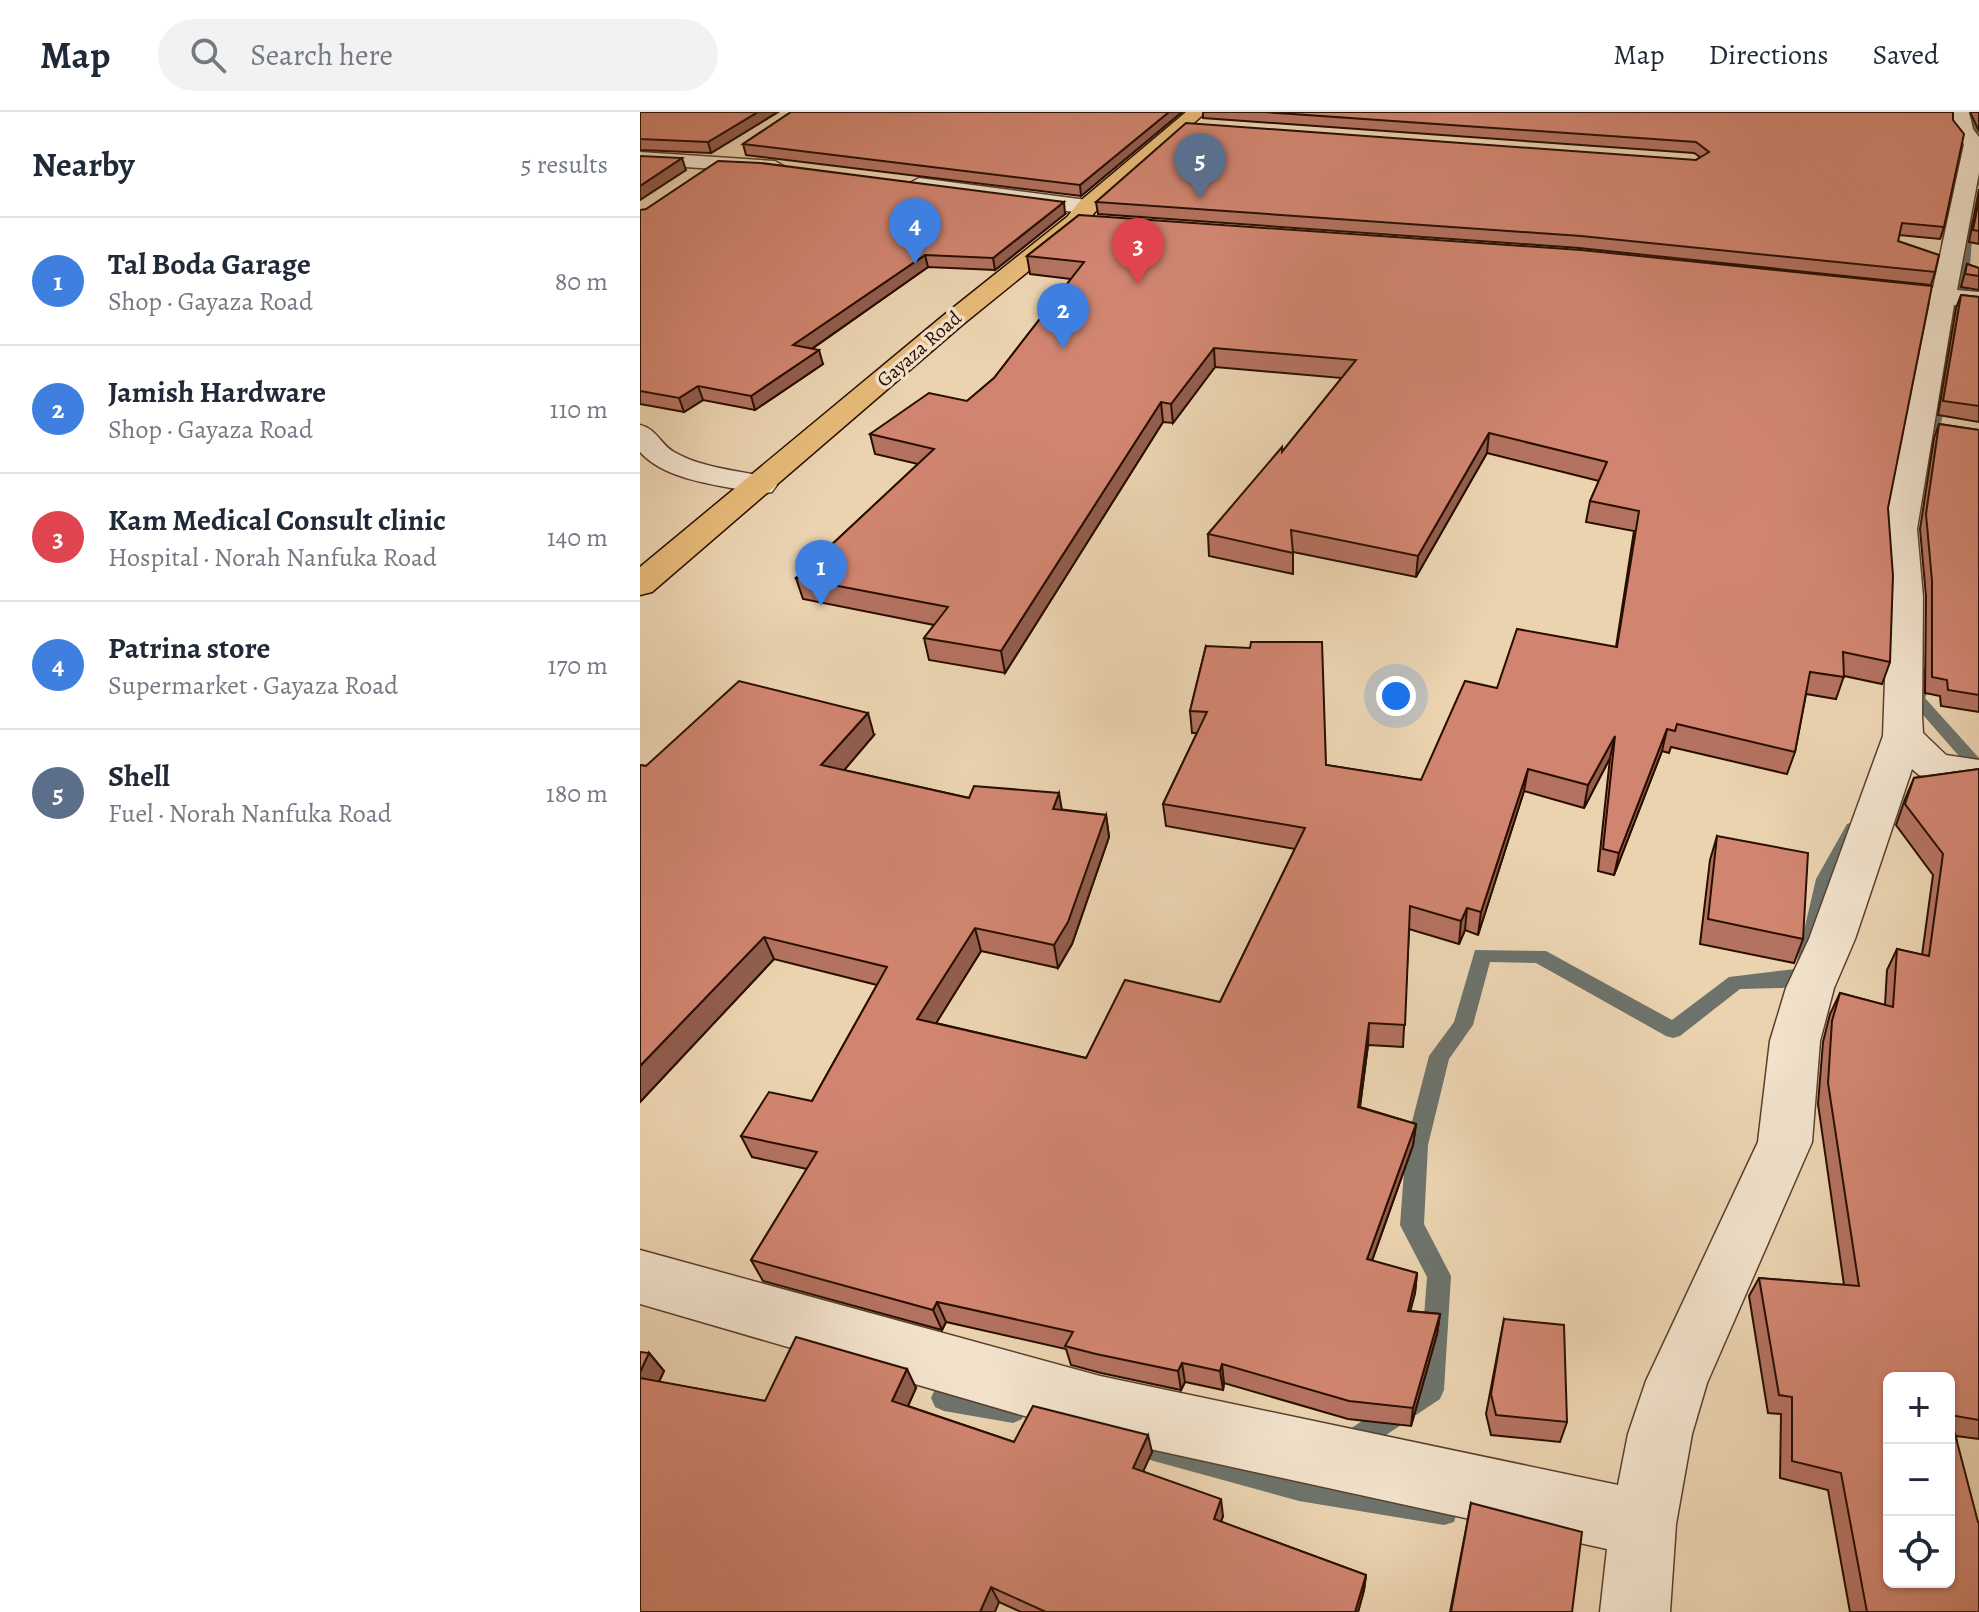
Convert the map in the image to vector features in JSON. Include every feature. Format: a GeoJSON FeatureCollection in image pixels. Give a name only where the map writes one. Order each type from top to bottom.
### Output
{"type":"FeatureCollection","features":[{"type":"Feature","properties":{"kind":"main road","name":"Gayaza Road"},"geometry":{"type":"LineString","coordinates":[[640,585],[953,320],[1088,217],[1197,122]]}},
{"type":"Feature","properties":{"kind":"street"},"geometry":{"type":"LineString","coordinates":[[1635,1612],[1643,1524],[1660,1434],[1677,1381],[1785,1142],[1795,1041],[1810,988],[1832,939],[1903,736],[1905,577],[1900,527],[1935,427],[1924,394],[1946,297],[1959,208],[1976,157],[1974,144],[1963,130],[1966,115]]}},
{"type":"Feature","properties":{"kind":"street"},"geometry":{"type":"LineString","coordinates":[[692,179],[736,148]]}},
{"type":"Feature","properties":{"kind":"street"},"geometry":{"type":"LineString","coordinates":[[640,158],[791,169]]}},
{"type":"Feature","properties":{"kind":"street"},"geometry":{"type":"LineString","coordinates":[[905,182],[1088,217]]}},
{"type":"Feature","properties":{"kind":"street"},"geometry":{"type":"LineString","coordinates":[[1854,287],[1979,300]]}},
{"type":"Feature","properties":{"kind":"street"},"geometry":{"type":"LineString","coordinates":[[640,434],[662,458],[692,469],[761,485]]}},
{"type":"Feature","properties":{"kind":"street"},"geometry":{"type":"LineString","coordinates":[[1903,736],[1933,766],[1979,774]]}},
{"type":"Feature","properties":{"kind":"street"},"geometry":{"type":"LineString","coordinates":[[640,1277],[1100,1407],[1643,1524]]}},
{"type":"Feature","properties":{"kind":"building"},"geometry":{"type":"Polygon","coordinates":[[[640,112],[758,112],[708,142],[640,139],[640,112]]]}},
{"type":"Feature","properties":{"kind":"building"},"geometry":{"type":"Polygon","coordinates":[[[791,112],[1169,112],[1080,185],[743,144],[791,112]]]}},
{"type":"Feature","properties":{"kind":"building"},"geometry":{"type":"Polygon","coordinates":[[[1264,112],[1953,112],[1953,120],[1964,134],[1944,227],[1902,223],[1898,241],[1939,255],[1935,272],[1581,236],[1096,202],[1186,123],[1696,160],[1709,152],[1696,142],[1264,112]]]}},
{"type":"Feature","properties":{"kind":"building"},"geometry":{"type":"Polygon","coordinates":[[[640,156],[682,158],[640,186],[640,156]]]}},
{"type":"Feature","properties":{"kind":"building"},"geometry":{"type":"Polygon","coordinates":[[[718,161],[761,163],[1064,202],[993,258],[925,255],[793,345],[819,350],[751,396],[698,386],[679,398],[640,391],[640,210],[718,161]]]}},
{"type":"Feature","properties":{"kind":"building"},"geometry":{"type":"Polygon","coordinates":[[[1979,199],[1979,231],[1973,230],[1979,199]]]}},
{"type":"Feature","properties":{"kind":"building"},"geometry":{"type":"Polygon","coordinates":[[[1079,215],[1581,250],[1932,286],[1888,508],[1893,576],[1890,662],[1843,652],[1844,677],[1810,672],[1795,752],[1677,724],[1675,731],[1667,729],[1619,853],[1603,849],[1615,736],[1588,785],[1528,769],[1481,912],[1467,908],[1461,921],[1410,906],[1405,1025],[1369,1023],[1358,1107],[1416,1124],[1367,1259],[1417,1273],[1408,1311],[1440,1314],[1413,1408],[1349,1401],[1222,1364],[1220,1371],[1182,1363],[1178,1371],[1096,1354],[1065,1346],[1073,1332],[937,1302],[933,1310],[751,1260],[817,1152],[741,1136],[769,1092],[812,1101],[887,967],[764,937],[640,1066],[640,765],[646,766],[739,681],[868,713],[821,765],[969,798],[974,786],[1059,793],[1053,809],[1106,815],[1068,922],[1054,945],[975,928],[917,1019],[1086,1058],[1125,980],[1220,1002],[1305,828],[1163,804],[1207,712],[1190,711],[1206,646],[1250,648],[1251,642],[1322,642],[1326,765],[1421,780],[1465,681],[1497,688],[1517,629],[1617,647],[1639,511],[1590,501],[1607,462],[1489,433],[1418,556],[1291,530],[1293,553],[1208,534],[1282,447],[1282,452],[1356,360],[1214,348],[1171,404],[1161,402],[1001,651],[924,638],[948,607],[796,578],[934,449],[870,434],[929,393],[967,401],[994,378],[1084,262],[1027,256],[1079,215]]]}},
{"type":"Feature","properties":{"kind":"building"},"geometry":{"type":"Polygon","coordinates":[[[1967,264],[1979,268],[1979,276],[1965,274],[1967,264]]]}},
{"type":"Feature","properties":{"kind":"building"},"geometry":{"type":"Polygon","coordinates":[[[1961,295],[1979,297],[1979,406],[1943,401],[1961,295]]]}},
{"type":"Feature","properties":{"kind":"building"},"geometry":{"type":"Polygon","coordinates":[[[1939,424],[1979,430],[1979,695],[1948,690],[1947,680],[1932,677],[1932,581],[1926,514],[1939,424]]]}},
{"type":"Feature","properties":{"kind":"building"},"geometry":{"type":"Polygon","coordinates":[[[1979,769],[1979,1420],[1955,1416],[1955,1372],[1883,1372],[1883,1588],[1955,1588],[1955,1434],[1979,1522],[1979,1612],[1867,1612],[1841,1473],[1792,1461],[1792,1397],[1779,1395],[1759,1278],[1859,1286],[1828,1083],[1832,1021],[1840,993],[1893,1007],[1897,949],[1929,956],[1943,854],[1905,804],[1914,778],[1979,769]]]}},
{"type":"Feature","properties":{"kind":"building"},"geometry":{"type":"Polygon","coordinates":[[[1717,836],[1808,853],[1803,939],[1708,919],[1717,836]]]}},
{"type":"Feature","properties":{"kind":"building"},"geometry":{"type":"Polygon","coordinates":[[[1504,1319],[1564,1325],[1567,1422],[1496,1415],[1491,1394],[1504,1319]]]}},
{"type":"Feature","properties":{"kind":"building"},"geometry":{"type":"Polygon","coordinates":[[[796,1337],[907,1369],[892,1401],[1014,1442],[1033,1406],[1148,1435],[1133,1468],[1221,1499],[1214,1519],[1366,1575],[1355,1612],[1046,1612],[991,1587],[980,1612],[640,1612],[640,1378],[765,1401],[796,1337]]]}},
{"type":"Feature","properties":{"kind":"building"},"geometry":{"type":"Polygon","coordinates":[[[640,1352],[649,1353],[640,1372],[640,1352]]]}},
{"type":"Feature","properties":{"kind":"building"},"geometry":{"type":"Polygon","coordinates":[[[1471,1503],[1582,1532],[1572,1612],[1451,1612],[1471,1503]]]}},
{"type":"Feature","properties":{"kind":"waterway"},"geometry":{"type":"LineString","coordinates":[[1946,246],[1949,200],[1967,161],[1955,112]]}},
{"type":"Feature","properties":{"kind":"waterway"},"geometry":{"type":"LineString","coordinates":[[1979,119],[1976,119],[1973,133],[1979,140]]}},
{"type":"Feature","properties":{"kind":"waterway"},"geometry":{"type":"LineString","coordinates":[[1979,178],[1966,199],[1968,226],[1963,295],[1979,297]]}},
{"type":"Feature","properties":{"kind":"waterway"},"geometry":{"type":"LineString","coordinates":[[1946,370],[1936,408],[1934,431],[1979,439]]}},
{"type":"Feature","properties":{"kind":"waterway"},"geometry":{"type":"LineString","coordinates":[[1931,669],[1917,699],[1979,768]]}},
{"type":"Feature","properties":{"kind":"waterway"},"geometry":{"type":"LineString","coordinates":[[1350,1444],[1431,1390],[1439,1276],[1412,1225],[1417,1145],[1439,1056],[1463,1025],[1482,955],[1539,956],[1673,1030],[1736,982],[1783,980],[1804,974],[1825,879],[1853,828]]}},
{"type":"Feature","properties":{"kind":"waterway"},"geometry":{"type":"LineString","coordinates":[[944,1398],[1013,1410]]}},
{"type":"Feature","properties":{"kind":"waterway"},"geometry":{"type":"LineString","coordinates":[[1130,1443],[1299,1488],[1444,1512]]}},
{"type":"Feature","properties":{"kind":"place","name":"Shell"},"geometry":{"type":"Point","coordinates":[1200,199]}},
{"type":"Feature","properties":{"kind":"place","name":"Patrina store"},"geometry":{"type":"Point","coordinates":[915,264]}},
{"type":"Feature","properties":{"kind":"place","name":"Kam Medical Consult clinic"},"geometry":{"type":"Point","coordinates":[1138,284]}},
{"type":"Feature","properties":{"kind":"place","name":"Jamish Hardware"},"geometry":{"type":"Point","coordinates":[1063,349]}},
{"type":"Feature","properties":{"kind":"place","name":"Tal Boda Garage"},"geometry":{"type":"Point","coordinates":[821,606]}}]}
